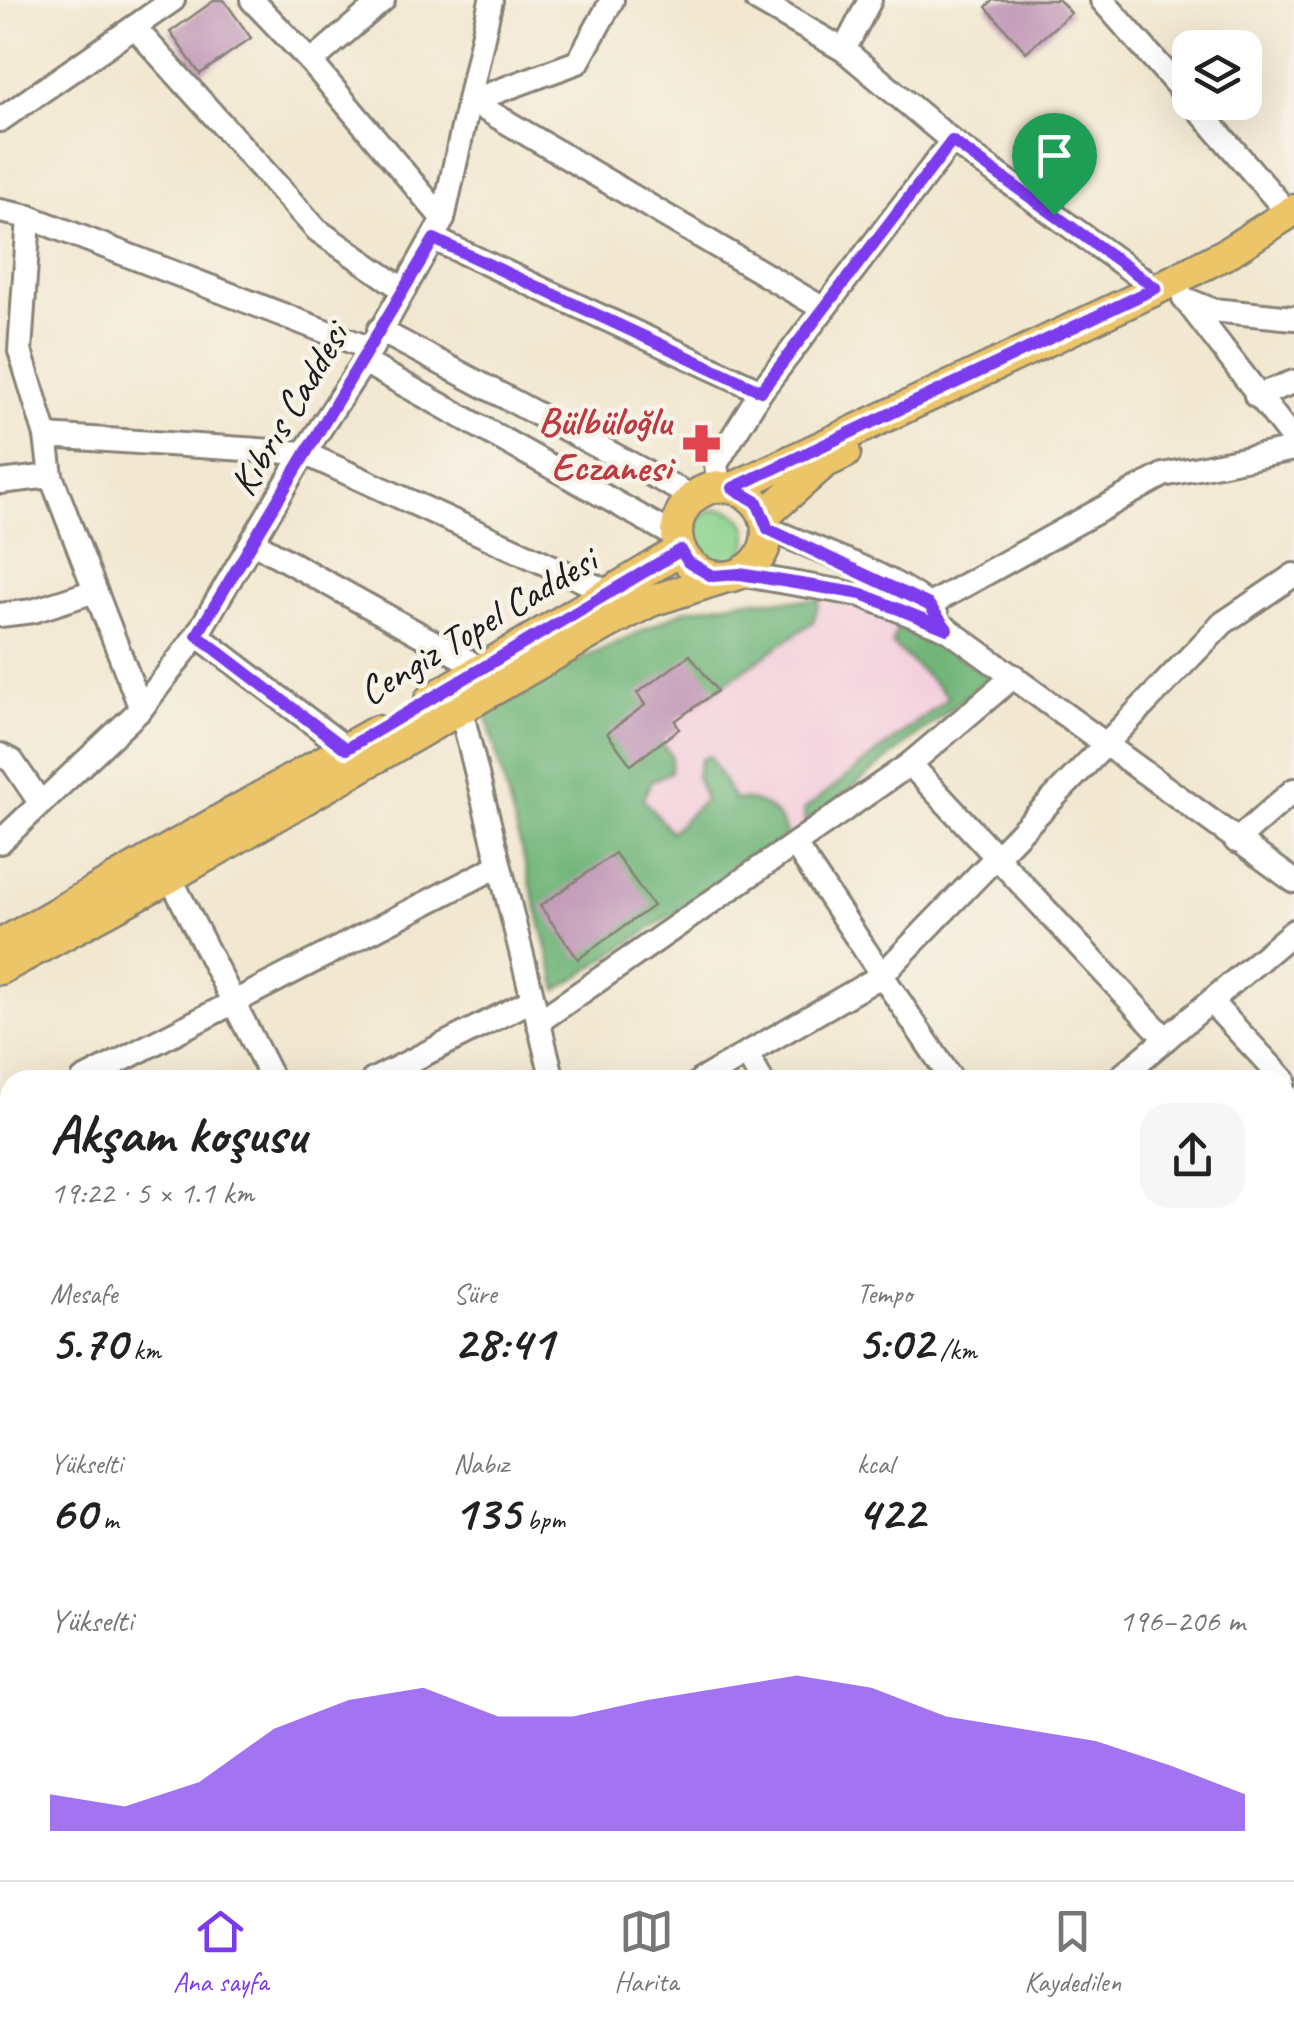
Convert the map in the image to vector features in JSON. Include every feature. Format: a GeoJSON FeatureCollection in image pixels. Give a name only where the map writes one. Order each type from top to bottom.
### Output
{"type":"FeatureCollection","features":[{"type":"Feature","properties":{"kind":"main road"},"geometry":{"type":"LineString","coordinates":[[766,522],[824,463],[1170,293],[1227,253],[1292,219]]}},
{"type":"Feature","properties":{"kind":"main road"},"geometry":{"type":"LineString","coordinates":[[715,490],[757,502],[766,522],[761,556],[733,575],[699,571],[679,544],[683,508],[715,490],[1170,293]]}},
{"type":"Feature","properties":{"kind":"main road","name":"Cengiz Topel Caddesi"},"geometry":{"type":"LineString","coordinates":[[0,945],[610,594],[679,544]]}},
{"type":"Feature","properties":{"kind":"main road","name":"Cengiz Topel Caddesi"},"geometry":{"type":"LineString","coordinates":[[0,969],[170,877],[460,706],[652,601],[733,575]]}},
{"type":"Feature","properties":{"kind":"street"},"geometry":{"type":"LineString","coordinates":[[0,120],[174,0]]}},
{"type":"Feature","properties":{"kind":"street"},"geometry":{"type":"LineString","coordinates":[[252,0],[310,62],[438,229],[761,391]]}},
{"type":"Feature","properties":{"kind":"street"},"geometry":{"type":"LineString","coordinates":[[310,62],[383,0]]}},
{"type":"Feature","properties":{"kind":"street","name":"Kıbrıs Caddesi"},"geometry":{"type":"LineString","coordinates":[[0,842],[39,801],[141,709],[197,635],[371,347],[438,229],[471,101],[490,0]]}},
{"type":"Feature","properties":{"kind":"street"},"geometry":{"type":"LineString","coordinates":[[471,101],[578,62],[612,0]]}},
{"type":"Feature","properties":{"kind":"street"},"geometry":{"type":"LineString","coordinates":[[758,0],[844,50],[952,141],[1170,293],[1212,310],[1294,318]]}},
{"type":"Feature","properties":{"kind":"street"},"geometry":{"type":"LineString","coordinates":[[844,50],[870,0]]}},
{"type":"Feature","properties":{"kind":"street"},"geometry":{"type":"LineString","coordinates":[[1102,0],[1172,79]]}},
{"type":"Feature","properties":{"kind":"street"},"geometry":{"type":"LineString","coordinates":[[135,28],[317,230],[402,288]]}},
{"type":"Feature","properties":{"kind":"street"},"geometry":{"type":"LineString","coordinates":[[471,101],[822,308]]}},
{"type":"Feature","properties":{"kind":"street"},"geometry":{"type":"LineString","coordinates":[[1207,120],[1292,219]]}},
{"type":"Feature","properties":{"kind":"street"},"geometry":{"type":"LineString","coordinates":[[0,210],[29,217],[371,347],[715,490],[716,464],[761,391],[952,141]]}},
{"type":"Feature","properties":{"kind":"street"},"geometry":{"type":"LineString","coordinates":[[29,217],[10,347],[46,436],[51,476],[141,709]]}},
{"type":"Feature","properties":{"kind":"street"},"geometry":{"type":"LineString","coordinates":[[1170,293],[1294,441]]}},
{"type":"Feature","properties":{"kind":"street"},"geometry":{"type":"LineString","coordinates":[[371,347],[679,544]]}},
{"type":"Feature","properties":{"kind":"street"},"geometry":{"type":"LineString","coordinates":[[1256,396],[1294,382]]}},
{"type":"Feature","properties":{"kind":"street"},"geometry":{"type":"LineString","coordinates":[[46,436],[304,453],[610,594]]}},
{"type":"Feature","properties":{"kind":"street"},"geometry":{"type":"LineString","coordinates":[[929,605],[1163,475],[1294,449]]}},
{"type":"Feature","properties":{"kind":"street"},"geometry":{"type":"LineString","coordinates":[[0,482],[51,476]]}},
{"type":"Feature","properties":{"kind":"street"},"geometry":{"type":"LineString","coordinates":[[766,522],[929,605],[947,629]]}},
{"type":"Feature","properties":{"kind":"street"},"geometry":{"type":"LineString","coordinates":[[253,542],[482,669]]}},
{"type":"Feature","properties":{"kind":"street"},"geometry":{"type":"LineString","coordinates":[[719,1070],[881,976],[1224,624],[1294,574]]}},
{"type":"Feature","properties":{"kind":"street"},"geometry":{"type":"LineString","coordinates":[[733,575],[862,594],[947,629],[1294,881]]}},
{"type":"Feature","properties":{"kind":"street"},"geometry":{"type":"LineString","coordinates":[[0,615],[34,612],[95,591]]}},
{"type":"Feature","properties":{"kind":"street"},"geometry":{"type":"LineString","coordinates":[[197,635],[346,749]]}},
{"type":"Feature","properties":{"kind":"street"},"geometry":{"type":"LineString","coordinates":[[396,1070],[535,1011],[795,845],[910,764],[1014,676]]}},
{"type":"Feature","properties":{"kind":"street"},"geometry":{"type":"LineString","coordinates":[[460,706],[496,866],[550,1070]]}},
{"type":"Feature","properties":{"kind":"street"},"geometry":{"type":"LineString","coordinates":[[0,755],[12,760],[39,801]]}},
{"type":"Feature","properties":{"kind":"street"},"geometry":{"type":"LineString","coordinates":[[910,764],[1166,1038]]}},
{"type":"Feature","properties":{"kind":"street"},"geometry":{"type":"LineString","coordinates":[[1236,841],[1294,790]]}},
{"type":"Feature","properties":{"kind":"street"},"geometry":{"type":"LineString","coordinates":[[795,845],[945,1070]]}},
{"type":"Feature","properties":{"kind":"street"},"geometry":{"type":"LineString","coordinates":[[102,1070],[496,866]]}},
{"type":"Feature","properties":{"kind":"street"},"geometry":{"type":"LineString","coordinates":[[170,877],[268,1070]]}},
{"type":"Feature","properties":{"kind":"street"},"geometry":{"type":"LineString","coordinates":[[1129,1070],[1212,1004],[1294,931]]}},
{"type":"Feature","properties":{"kind":"street"},"geometry":{"type":"LineString","coordinates":[[1212,1004],[1274,1070]]}},
{"type":"Feature","properties":{"kind":"street"},"geometry":{"type":"LineString","coordinates":[[747,1054],[756,1070]]}},
{"type":"Feature","properties":{"kind":"shaded area"},"geometry":{"type":"Polygon","coordinates":[[[810,599],[848,605],[899,624],[992,676],[788,838],[558,990],[685,610],[745,600],[810,599]]]}},
{"type":"Feature","properties":{"kind":"green space"},"geometry":{"type":"Polygon","coordinates":[[[720,509],[740,517],[748,537],[740,557],[720,565],[700,557],[692,537],[700,517],[720,509]]]}},
{"type":"Feature","properties":{"kind":"green space"},"geometry":{"type":"Polygon","coordinates":[[[745,600],[820,600],[813,622],[654,733],[671,755],[671,772],[651,781],[643,799],[671,832],[705,799],[696,776],[701,759],[710,756],[734,800],[753,801],[768,808],[788,838],[558,990],[484,706],[685,610],[745,600]]]}},
{"type":"Feature","properties":{"kind":"green space"},"geometry":{"type":"Polygon","coordinates":[[[899,624],[992,676],[805,825],[804,810],[949,697],[892,644],[899,624]]]}},
{"type":"Feature","properties":{"kind":"building"},"geometry":{"type":"Polygon","coordinates":[[[215,0],[224,0],[251,38],[200,74],[170,32],[215,0]]]}},
{"type":"Feature","properties":{"kind":"building"},"geometry":{"type":"Polygon","coordinates":[[[993,0],[1059,0],[1071,13],[1026,52],[986,7],[993,0]]]}},
{"type":"Feature","properties":{"kind":"building"},"geometry":{"type":"Polygon","coordinates":[[[690,655],[717,691],[675,721],[679,729],[631,765],[607,733],[645,705],[637,693],[690,655]]]}},
{"type":"Feature","properties":{"kind":"building"},"geometry":{"type":"Polygon","coordinates":[[[615,853],[653,906],[578,959],[540,906],[615,853]]]}},
{"type":"Feature","properties":{"kind":"place","name":"Bülbüloğlu Eczanesi"},"geometry":{"type":"Point","coordinates":[701,443]}},
{"type":"Feature","properties":{"kind":"route"},"geometry":{"type":"LineString","coordinates":[[952,141],[1054,215],[1156,288],[733,488],[757,502],[768,529],[870,573],[929,605],[947,629],[862,594],[740,574],[712,576],[688,562],[681,550],[346,749],[197,635],[304,453],[364,362],[402,288],[434,239],[761,391],[952,141]]}}]}
